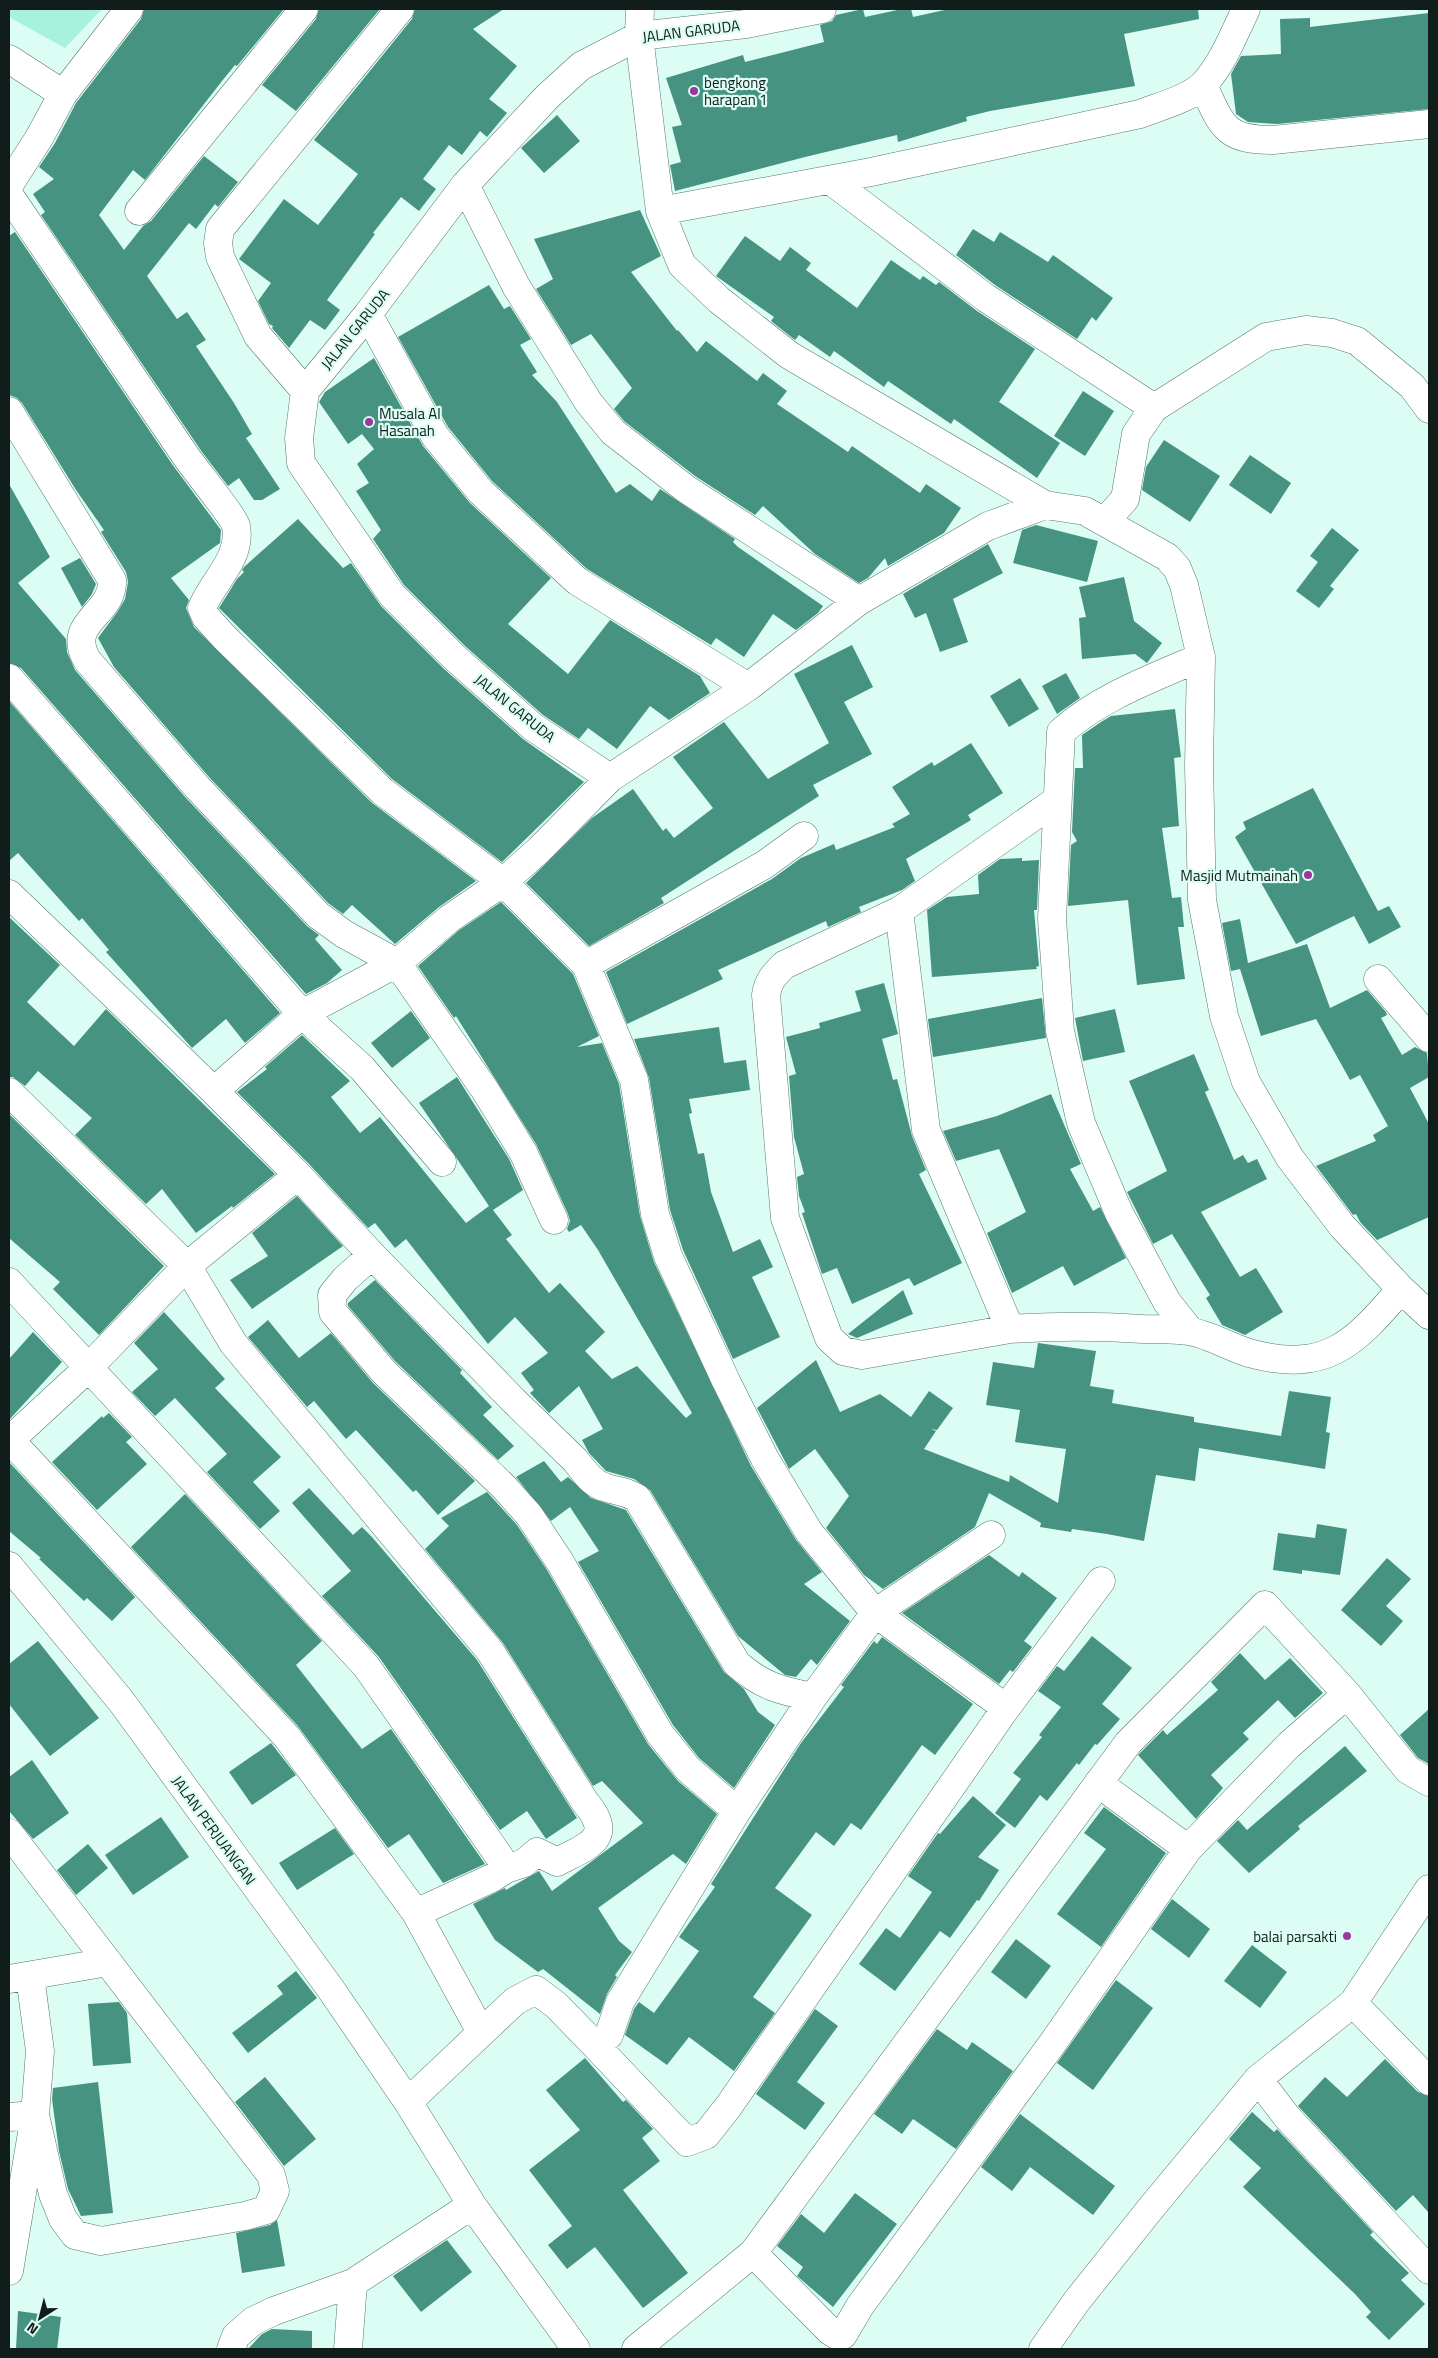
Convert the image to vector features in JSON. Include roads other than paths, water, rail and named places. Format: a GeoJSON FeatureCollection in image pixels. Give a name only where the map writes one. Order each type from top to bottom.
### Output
{"type":"FeatureCollection","features":[{"type":"Feature","properties":{"kind":"street"},"geometry":{"type":"LineString","coordinates":[[9,185],[39,138],[63,94],[129,9]]}},
{"type":"Feature","properties":{"kind":"street"},"geometry":{"type":"LineString","coordinates":[[139,211],[304,9]]}},
{"type":"Feature","properties":{"kind":"street"},"geometry":{"type":"LineString","coordinates":[[305,391],[258,336],[220,257],[220,229],[400,9]]}},
{"type":"Feature","properties":{"kind":"street"},"geometry":{"type":"LineString","coordinates":[[640,9],[639,36],[660,211],[682,265],[719,300],[789,355],[1045,505],[1085,511],[1167,556],[1177,568],[1184,585],[1201,656],[1199,766],[1202,900],[1224,1016],[1246,1082],[1290,1158],[1342,1226],[1401,1290],[1429,1316]]}},
{"type":"Feature","properties":{"kind":"street","name":"JALAN GARUDA"},"geometry":{"type":"LineString","coordinates":[[610,778],[534,727],[454,657],[392,595],[301,463],[300,428],[305,391],[368,314],[465,184],[547,97],[581,66],[639,36],[746,24],[822,9]]}},
{"type":"Feature","properties":{"kind":"street"},"geometry":{"type":"LineString","coordinates":[[660,211],[830,180],[1140,114],[1182,97],[1203,85],[1220,60],[1246,9]]}},
{"type":"Feature","properties":{"kind":"street"},"geometry":{"type":"LineString","coordinates":[[9,58],[63,94]]}},
{"type":"Feature","properties":{"kind":"street"},"geometry":{"type":"LineString","coordinates":[[1203,85],[1222,124],[1233,133],[1249,140],[1273,140],[1429,124]]}},
{"type":"Feature","properties":{"kind":"street"},"geometry":{"type":"LineString","coordinates":[[830,180],[986,298],[1154,408]]}},
{"type":"Feature","properties":{"kind":"street"},"geometry":{"type":"LineString","coordinates":[[465,184],[516,286],[589,403],[613,432],[686,489],[859,602]]}},
{"type":"Feature","properties":{"kind":"street"},"geometry":{"type":"LineString","coordinates":[[9,194],[186,457],[236,525],[234,552],[228,567],[202,608],[206,617],[224,637],[382,791],[503,882],[586,965],[634,1080],[655,1214],[668,1256],[726,1382],[765,1458],[809,1532],[875,1613],[1006,1708]]}},
{"type":"Feature","properties":{"kind":"street"},"geometry":{"type":"LineString","coordinates":[[368,314],[435,436],[481,492],[577,581],[748,687]]}},
{"type":"Feature","properties":{"kind":"street"},"geometry":{"type":"LineString","coordinates":[[1104,521],[1125,499],[1136,434],[1154,408],[1266,337],[1306,330],[1332,333],[1357,341],[1412,386],[1429,409]]}},
{"type":"Feature","properties":{"kind":"street"},"geometry":{"type":"LineString","coordinates":[[9,410],[112,580],[113,590],[106,602],[86,625],[80,640],[82,651],[87,660],[197,787],[318,915],[344,934],[397,963],[484,1090],[518,1144],[554,1220]]}},
{"type":"Feature","properties":{"kind":"street"},"geometry":{"type":"LineString","coordinates":[[214,1091],[302,1014],[397,963],[449,919],[503,882],[539,850],[610,778],[748,687],[859,602],[988,526],[1045,505]]}},
{"type":"Feature","properties":{"kind":"street"},"geometry":{"type":"LineString","coordinates":[[1190,1331],[1167,1302],[1119,1214],[1081,1123],[1060,1031],[1052,929],[1061,732],[1080,715],[1105,701],[1201,656]]}},
{"type":"Feature","properties":{"kind":"street"},"geometry":{"type":"LineString","coordinates":[[9,678],[302,1014],[362,1068],[442,1162]]}},
{"type":"Feature","properties":{"kind":"street"},"geometry":{"type":"LineString","coordinates":[[1057,800],[899,911],[784,965],[772,976],[766,995],[786,1218],[829,1338],[843,1351],[862,1355],[1010,1329],[1079,1325],[1190,1331],[1249,1352],[1283,1360],[1319,1358],[1341,1348],[1368,1327],[1401,1290]]}},
{"type":"Feature","properties":{"kind":"street"},"geometry":{"type":"LineString","coordinates":[[586,965],[764,865],[804,836]]}},
{"type":"Feature","properties":{"kind":"street"},"geometry":{"type":"LineString","coordinates":[[9,894],[214,1091],[298,1175],[372,1254],[592,1480],[603,1487],[625,1491],[637,1498],[737,1664],[752,1677],[776,1690],[813,1697]]}},
{"type":"Feature","properties":{"kind":"street"},"geometry":{"type":"LineString","coordinates":[[899,911],[916,1068],[926,1130],[1010,1329]]}},
{"type":"Feature","properties":{"kind":"street"},"geometry":{"type":"LineString","coordinates":[[1378,979],[1429,1038]]}},
{"type":"Feature","properties":{"kind":"street"},"geometry":{"type":"LineString","coordinates":[[9,1092],[186,1266],[233,1343],[490,1651],[585,1802],[597,1816],[599,1825],[596,1836],[589,1845],[557,1862],[537,1852],[524,1863],[506,1869],[492,1878],[416,1913]]}},
{"type":"Feature","properties":{"kind":"street"},"geometry":{"type":"LineString","coordinates":[[298,1175],[186,1266],[88,1368],[9,1440],[287,1738],[416,1913],[481,2032]]}},
{"type":"Feature","properties":{"kind":"street"},"geometry":{"type":"LineString","coordinates":[[372,1254],[332,1295],[333,1312],[384,1372],[504,1488],[529,1515],[564,1570],[660,1734],[688,1769],[737,1811]]}},
{"type":"Feature","properties":{"kind":"street"},"geometry":{"type":"LineString","coordinates":[[9,1282],[366,1666],[506,1869]]}},
{"type":"Feature","properties":{"kind":"street"},"geometry":{"type":"LineString","coordinates":[[595,2045],[609,2034],[620,2002],[737,1811],[813,1697],[875,1613],[991,1535]]}},
{"type":"Feature","properties":{"kind":"street","name":"JALAN PERJUANGAN"},"geometry":{"type":"LineString","coordinates":[[9,1566],[121,1701],[330,1988],[408,2102],[472,2205],[576,2349]]}},
{"type":"Feature","properties":{"kind":"street"},"geometry":{"type":"LineString","coordinates":[[408,2102],[515,2000],[536,1990],[556,2005],[687,2142],[706,2135],[734,2099],[1006,1708],[1101,1581]]}},
{"type":"Feature","properties":{"kind":"street"},"geometry":{"type":"LineString","coordinates":[[636,2349],[753,2253],[1128,1743],[1265,1605],[1347,1694],[1408,1770],[1429,1782]]}},
{"type":"Feature","properties":{"kind":"street"},"geometry":{"type":"LineString","coordinates":[[753,2253],[830,2331],[838,2336],[843,2335],[860,2306],[1052,2044],[1188,1849],[1289,1745],[1347,1694]]}},
{"type":"Feature","properties":{"kind":"street"},"geometry":{"type":"LineString","coordinates":[[1098,1783],[1188,1849]]}},
{"type":"Feature","properties":{"kind":"street"},"geometry":{"type":"LineString","coordinates":[[14,1846],[108,1962],[271,2175],[275,2192],[266,2210],[245,2216],[101,2241],[75,2235],[63,2219],[22,2116]]}},
{"type":"Feature","properties":{"kind":"street"},"geometry":{"type":"LineString","coordinates":[[1043,2349],[1076,2302],[1258,2079],[1353,2003],[1427,1897]]}},
{"type":"Feature","properties":{"kind":"street"},"geometry":{"type":"LineString","coordinates":[[9,2271],[22,2116],[40,2050],[19,1977],[108,1962]]}},
{"type":"Feature","properties":{"kind":"street"},"geometry":{"type":"LineString","coordinates":[[1353,2003],[1429,2081]]}},
{"type":"Feature","properties":{"kind":"street"},"geometry":{"type":"LineString","coordinates":[[1258,2079],[1288,2117],[1429,2270]]}},
{"type":"Feature","properties":{"kind":"street"},"geometry":{"type":"LineString","coordinates":[[231,2349],[236,2336],[253,2321],[274,2311],[353,2283],[472,2205]]}},
{"type":"Feature","properties":{"kind":"street"},"geometry":{"type":"LineString","coordinates":[[348,2349],[353,2283]]}},
{"type":"Feature","properties":{"kind":"place","name":"bengkong harapan 1"},"geometry":{"type":"Point","coordinates":[694,91]}},
{"type":"Feature","properties":{"kind":"place","name":"Musala Al Hasanah"},"geometry":{"type":"Point","coordinates":[369,422]}},
{"type":"Feature","properties":{"kind":"place","name":"Masjid Mutmainah"},"geometry":{"type":"Point","coordinates":[1308,875]}},
{"type":"Feature","properties":{"kind":"place","name":"balai parsakti"},"geometry":{"type":"Point","coordinates":[1347,1936]}}]}
